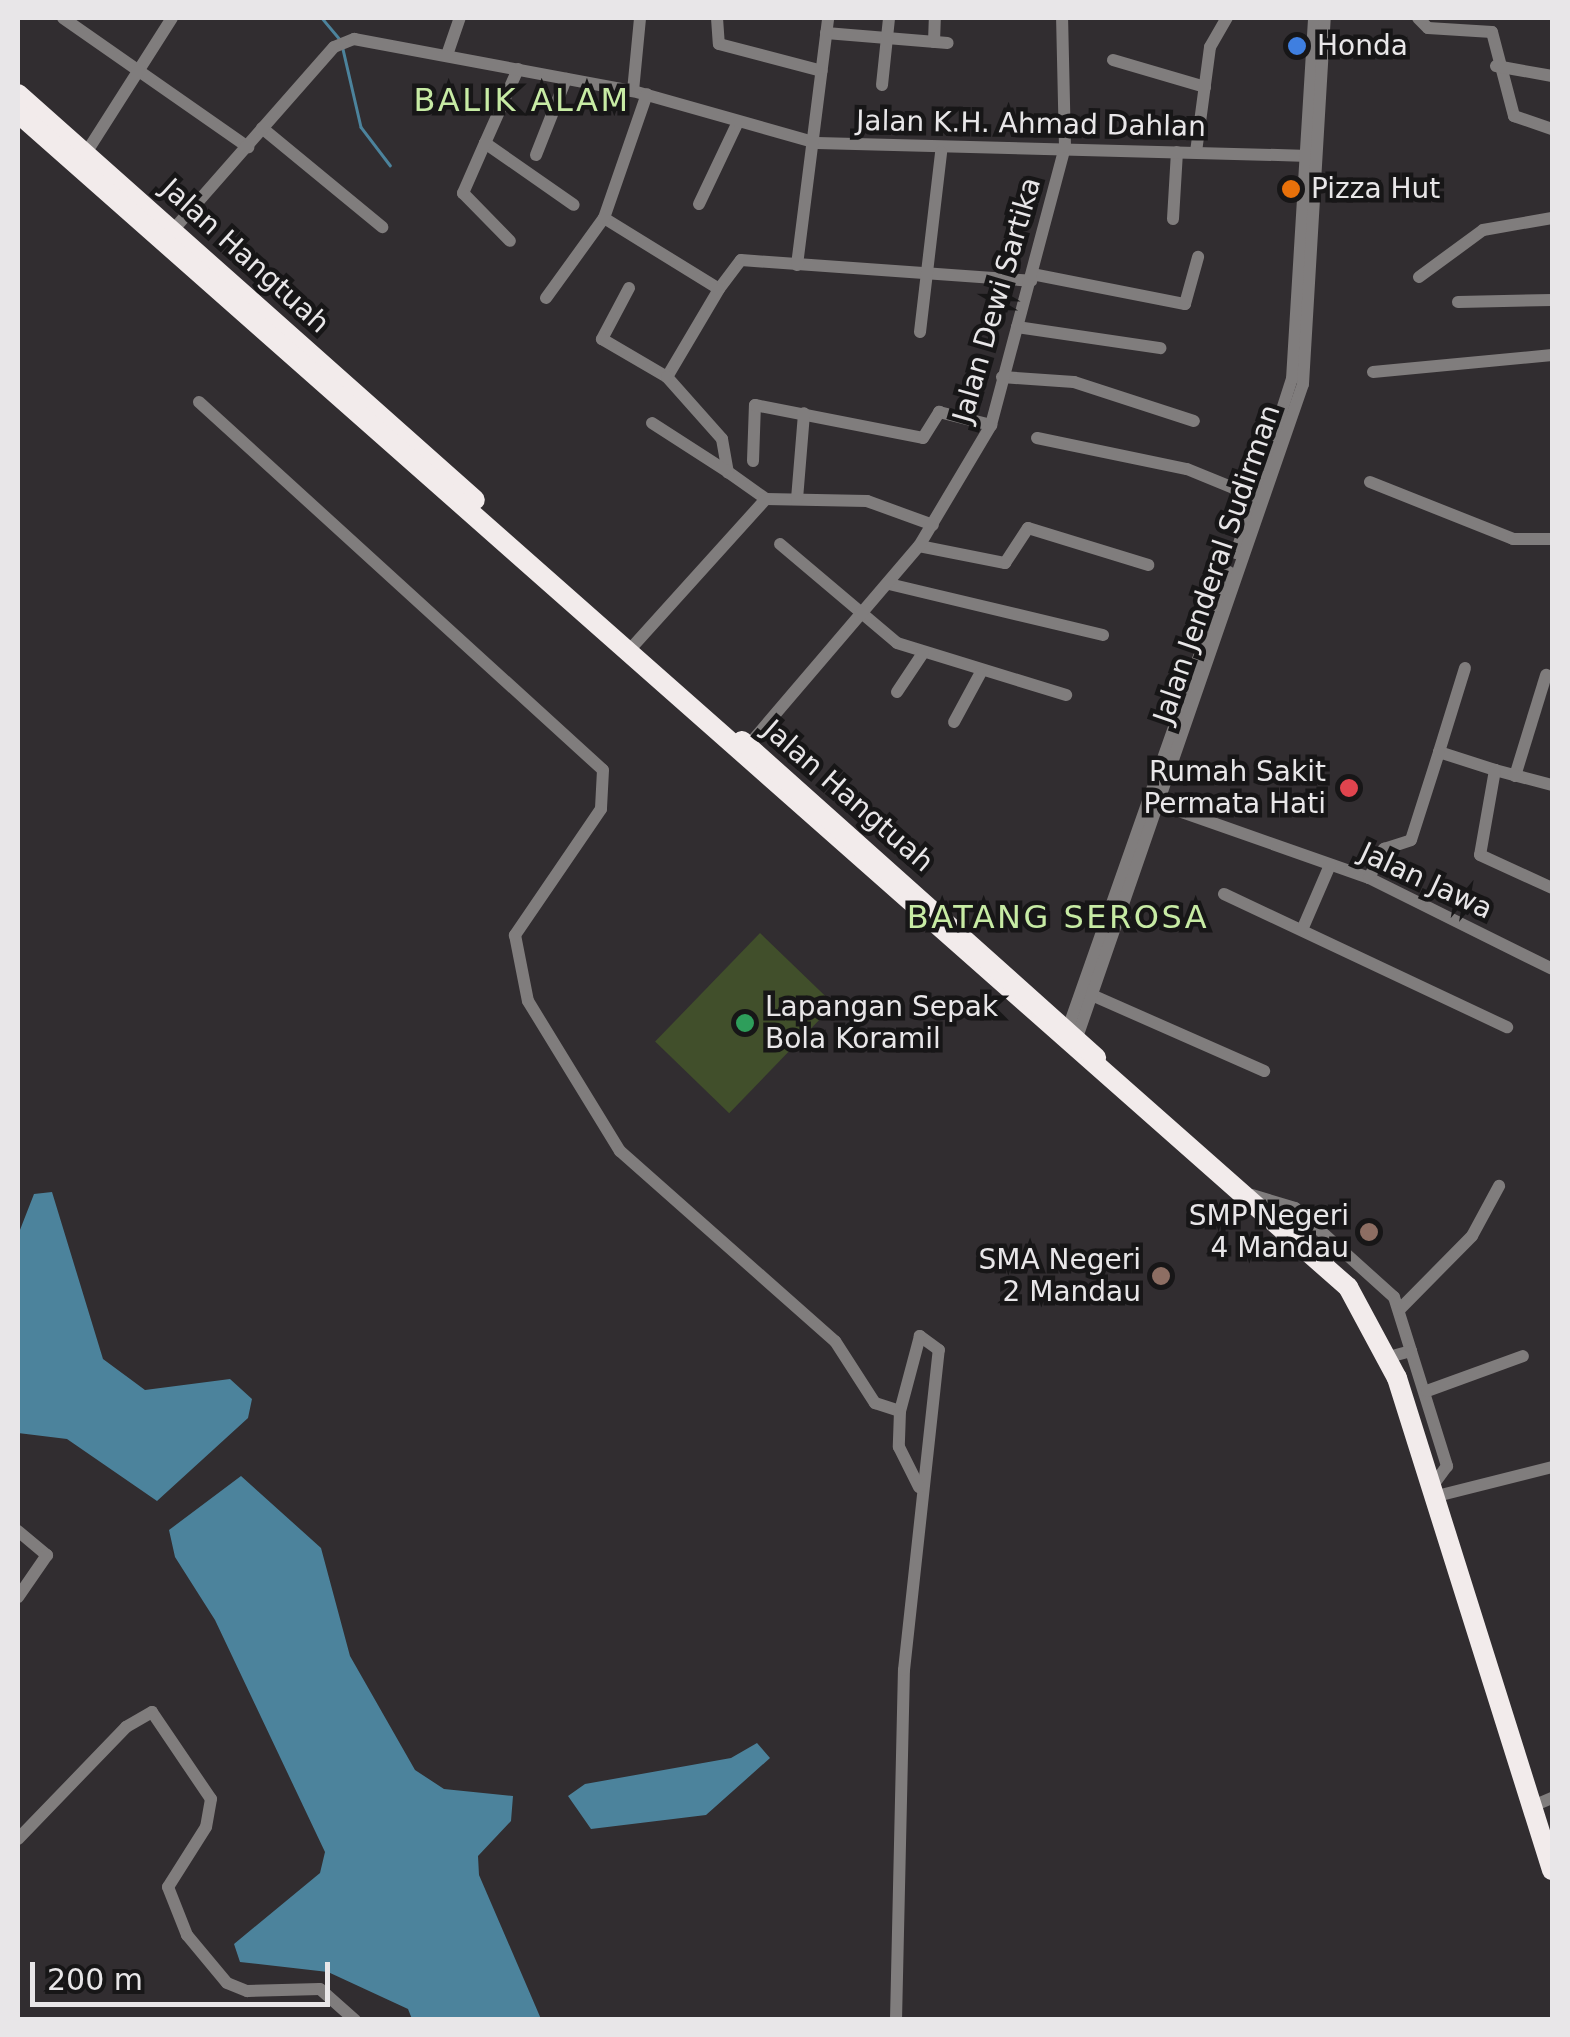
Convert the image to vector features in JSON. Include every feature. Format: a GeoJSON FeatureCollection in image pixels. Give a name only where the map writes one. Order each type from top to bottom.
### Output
{"type":"FeatureCollection","features":[{"type":"Feature","properties":{"kind":"highway","name":"Jalan Hangtuah"},"geometry":{"type":"LineString","coordinates":[[18,94],[174,229],[238,296],[838,834],[1252,1195],[1348,1287],[1388,1357],[1543,1802],[1550,1856]]}},
{"type":"Feature","properties":{"kind":"highway","name":"Jalan Hangtuah"},"geometry":{"type":"LineString","coordinates":[[18,113],[238,296],[634,644],[748,746],[838,834]]}},
{"type":"Feature","properties":{"kind":"street"},"geometry":{"type":"LineString","coordinates":[[63,18],[248,147]]}},
{"type":"Feature","properties":{"kind":"street"},"geometry":{"type":"LineString","coordinates":[[86,153],[172,18]]}},
{"type":"Feature","properties":{"kind":"street"},"geometry":{"type":"LineString","coordinates":[[447,55],[460,18]]}},
{"type":"Feature","properties":{"kind":"street"},"geometry":{"type":"LineString","coordinates":[[546,298],[604,218],[640,92],[640,18]]}},
{"type":"Feature","properties":{"kind":"street"},"geometry":{"type":"LineString","coordinates":[[717,18],[718,44],[822,71]]}},
{"type":"Feature","properties":{"kind":"street"},"geometry":{"type":"LineString","coordinates":[[796,264],[817,143],[828,18]]}},
{"type":"Feature","properties":{"kind":"street"},"geometry":{"type":"LineString","coordinates":[[882,85],[889,18]]}},
{"type":"Feature","properties":{"kind":"street"},"geometry":{"type":"LineString","coordinates":[[826,33],[941,42],[935,18]]}},
{"type":"Feature","properties":{"kind":"street","name":"Jalan Dewi Sartika"},"geometry":{"type":"LineString","coordinates":[[748,746],[862,618],[919,546],[991,425],[1065,147],[1062,18]]}},
{"type":"Feature","properties":{"kind":"street"},"geometry":{"type":"LineString","coordinates":[[1196,152],[1215,31],[1227,18]]}},
{"type":"Feature","properties":{"kind":"street","name":"Jalan Jenderal Sudirman"},"geometry":{"type":"LineString","coordinates":[[1071,1038],[1258,498],[1300,362],[1314,18]]}},
{"type":"Feature","properties":{"kind":"street","name":"Jalan Jenderal Sudirman"},"geometry":{"type":"LineString","coordinates":[[1071,1038],[1094,996],[1138,851],[1162,805],[1288,442],[1300,362],[1325,18]]}},
{"type":"Feature","properties":{"kind":"street"},"geometry":{"type":"LineString","coordinates":[[1418,18],[1428,28],[1492,32],[1496,66],[1518,121],[1552,128]]}},
{"type":"Feature","properties":{"kind":"street","name":"Jalan K.H. Ahmad Dahlan"},"geometry":{"type":"LineString","coordinates":[[174,229],[339,44],[447,55],[640,92],[817,143],[941,152],[1065,147],[1309,156]]}},
{"type":"Feature","properties":{"kind":"street"},"geometry":{"type":"LineString","coordinates":[[1113,60],[1205,88]]}},
{"type":"Feature","properties":{"kind":"street"},"geometry":{"type":"LineString","coordinates":[[1496,66],[1552,76]]}},
{"type":"Feature","properties":{"kind":"street"},"geometry":{"type":"LineString","coordinates":[[510,241],[463,193],[518,69]]}},
{"type":"Feature","properties":{"kind":"street"},"geometry":{"type":"LineString","coordinates":[[536,156],[566,79]]}},
{"type":"Feature","properties":{"kind":"street"},"geometry":{"type":"LineString","coordinates":[[699,204],[738,122]]}},
{"type":"Feature","properties":{"kind":"street"},"geometry":{"type":"LineString","coordinates":[[262,128],[382,228]]}},
{"type":"Feature","properties":{"kind":"street"},"geometry":{"type":"LineString","coordinates":[[485,143],[574,204]]}},
{"type":"Feature","properties":{"kind":"street"},"geometry":{"type":"LineString","coordinates":[[920,332],[941,152]]}},
{"type":"Feature","properties":{"kind":"street"},"geometry":{"type":"LineString","coordinates":[[1173,219],[1177,152]]}},
{"type":"Feature","properties":{"kind":"street"},"geometry":{"type":"LineString","coordinates":[[604,218],[719,290]]}},
{"type":"Feature","properties":{"kind":"street"},"geometry":{"type":"LineString","coordinates":[[1419,277],[1494,225],[1552,218]]}},
{"type":"Feature","properties":{"kind":"street"},"geometry":{"type":"LineString","coordinates":[[667,377],[738,260],[1032,277],[1184,304],[1198,257]]}},
{"type":"Feature","properties":{"kind":"street"},"geometry":{"type":"LineString","coordinates":[[629,288],[602,339],[667,377],[722,439],[728,472]]}},
{"type":"Feature","properties":{"kind":"street"},"geometry":{"type":"LineString","coordinates":[[1458,302],[1552,300]]}},
{"type":"Feature","properties":{"kind":"street"},"geometry":{"type":"LineString","coordinates":[[1017,326],[1160,348]]}},
{"type":"Feature","properties":{"kind":"street"},"geometry":{"type":"LineString","coordinates":[[1373,372],[1552,355]]}},
{"type":"Feature","properties":{"kind":"street"},"geometry":{"type":"LineString","coordinates":[[1002,378],[1074,382],[1194,420]]}},
{"type":"Feature","properties":{"kind":"street"},"geometry":{"type":"LineString","coordinates":[[200,402],[604,770],[601,809],[515,935],[528,1001],[620,1151],[811,1318],[875,1403],[900,1412]]}},
{"type":"Feature","properties":{"kind":"street"},"geometry":{"type":"LineString","coordinates":[[753,461],[754,406],[923,438],[940,412],[991,425]]}},
{"type":"Feature","properties":{"kind":"street"},"geometry":{"type":"LineString","coordinates":[[797,499],[804,414]]}},
{"type":"Feature","properties":{"kind":"street"},"geometry":{"type":"LineString","coordinates":[[652,422],[766,499],[867,501],[932,525]]}},
{"type":"Feature","properties":{"kind":"street"},"geometry":{"type":"LineString","coordinates":[[1038,438],[1187,469],[1258,498]]}},
{"type":"Feature","properties":{"kind":"street"},"geometry":{"type":"LineString","coordinates":[[1370,482],[1513,539],[1552,539]]}},
{"type":"Feature","properties":{"kind":"street"},"geometry":{"type":"LineString","coordinates":[[634,644],[766,499]]}},
{"type":"Feature","properties":{"kind":"street"},"geometry":{"type":"LineString","coordinates":[[919,546],[1004,563],[1028,528],[1148,566]]}},
{"type":"Feature","properties":{"kind":"street"},"geometry":{"type":"LineString","coordinates":[[780,544],[862,618],[922,654],[1066,696]]}},
{"type":"Feature","properties":{"kind":"street"},"geometry":{"type":"LineString","coordinates":[[889,584],[1103,635]]}},
{"type":"Feature","properties":{"kind":"street"},"geometry":{"type":"LineString","coordinates":[[897,692],[922,654]]}},
{"type":"Feature","properties":{"kind":"street"},"geometry":{"type":"LineString","coordinates":[[1369,878],[1384,848],[1412,840],[1466,668]]}},
{"type":"Feature","properties":{"kind":"street"},"geometry":{"type":"LineString","coordinates":[[954,722],[980,674]]}},
{"type":"Feature","properties":{"kind":"street"},"geometry":{"type":"LineString","coordinates":[[1515,776],[1546,674]]}},
{"type":"Feature","properties":{"kind":"street"},"geometry":{"type":"LineString","coordinates":[[1439,752],[1552,786]]}},
{"type":"Feature","properties":{"kind":"street"},"geometry":{"type":"LineString","coordinates":[[1495,770],[1482,858],[1552,888]]}},
{"type":"Feature","properties":{"kind":"street","name":"Jalan Jawa"},"geometry":{"type":"LineString","coordinates":[[1162,805],[1369,878],[1552,969]]}},
{"type":"Feature","properties":{"kind":"street"},"geometry":{"type":"LineString","coordinates":[[1302,930],[1330,865]]}},
{"type":"Feature","properties":{"kind":"street"},"geometry":{"type":"LineString","coordinates":[[1224,894],[1507,1027]]}},
{"type":"Feature","properties":{"kind":"street"},"geometry":{"type":"LineString","coordinates":[[1094,996],[1264,1071]]}},
{"type":"Feature","properties":{"kind":"street"},"geometry":{"type":"LineString","coordinates":[[1399,1310],[1472,1236],[1499,1186]]}},
{"type":"Feature","properties":{"kind":"street"},"geometry":{"type":"LineString","coordinates":[[1252,1195],[1295,1208],[1399,1310],[1447,1466],[1432,1492]]}},
{"type":"Feature","properties":{"kind":"street"},"geometry":{"type":"LineString","coordinates":[[896,2020],[897,1781],[919,1486],[940,1350],[928,1336],[912,1344],[900,1412],[900,1447],[919,1486]]}},
{"type":"Feature","properties":{"kind":"street"},"geometry":{"type":"LineString","coordinates":[[1388,1357],[1411,1350]]}},
{"type":"Feature","properties":{"kind":"street"},"geometry":{"type":"LineString","coordinates":[[1427,1391],[1523,1356]]}},
{"type":"Feature","properties":{"kind":"street"},"geometry":{"type":"LineString","coordinates":[[1432,1492],[1552,1466]]}},
{"type":"Feature","properties":{"kind":"street"},"geometry":{"type":"LineString","coordinates":[[18,1530],[46,1555],[18,1597]]}},
{"type":"Feature","properties":{"kind":"street"},"geometry":{"type":"LineString","coordinates":[[18,1838],[152,1712],[212,1799],[206,1828],[168,1887],[187,1935],[227,1982],[320,1990],[355,2020]]}},
{"type":"Feature","properties":{"kind":"green space","name":"Lapangan Sepak Bola Koramil"},"geometry":{"type":"Polygon","coordinates":[[[760,933],[834,1005],[729,1113],[655,1042],[760,933]]]}},
{"type":"Feature","properties":{"kind":"water"},"geometry":{"type":"Polygon","coordinates":[[[52,1192],[103,1359],[145,1390],[230,1379],[252,1399],[248,1418],[157,1501],[67,1439],[18,1433],[18,1235],[34,1194],[52,1192]]]}},
{"type":"Feature","properties":{"kind":"water"},"geometry":{"type":"Polygon","coordinates":[[[241,1476],[321,1548],[350,1656],[415,1770],[444,1789],[513,1796],[511,1821],[478,1856],[479,1875],[541,2019],[412,2019],[408,2009],[328,1972],[240,1962],[234,1944],[320,1873],[325,1852],[215,1620],[175,1557],[169,1530],[241,1476]]]}},
{"type":"Feature","properties":{"kind":"water"},"geometry":{"type":"Polygon","coordinates":[[[757,1743],[770,1758],[706,1815],[591,1829],[568,1796],[585,1784],[731,1758],[757,1743]]]}},
{"type":"Feature","properties":{"kind":"waterway"},"geometry":{"type":"LineString","coordinates":[[322,18],[341,41]]}},
{"type":"Feature","properties":{"kind":"waterway"},"geometry":{"type":"LineString","coordinates":[[343,49],[361,127],[390,165]]}},
{"type":"Feature","properties":{"kind":"place","name":"Honda"},"geometry":{"type":"Point","coordinates":[1297,46]}},
{"type":"Feature","properties":{"kind":"place","name":"Pizza Hut"},"geometry":{"type":"Point","coordinates":[1291,189]}},
{"type":"Feature","properties":{"kind":"place","name":"Rumah Sakit Permata Hati"},"geometry":{"type":"Point","coordinates":[1349,788]}},
{"type":"Feature","properties":{"kind":"place","name":"Lapangan Sepak Bola Koramil"},"geometry":{"type":"Point","coordinates":[745,1023]}},
{"type":"Feature","properties":{"kind":"place","name":"SMP Negeri 4 Mandau"},"geometry":{"type":"Point","coordinates":[1369,1232]}},
{"type":"Feature","properties":{"kind":"place","name":"SMA Negeri 2 Mandau"},"geometry":{"type":"Point","coordinates":[1161,1276]}},
{"type":"Feature","properties":{"kind":"district","name":"BALIK ALAM"},"geometry":{"type":"Point","coordinates":[522,100]}},
{"type":"Feature","properties":{"kind":"district","name":"BATANG SEROSA"},"geometry":{"type":"Point","coordinates":[1058,917]}}]}
